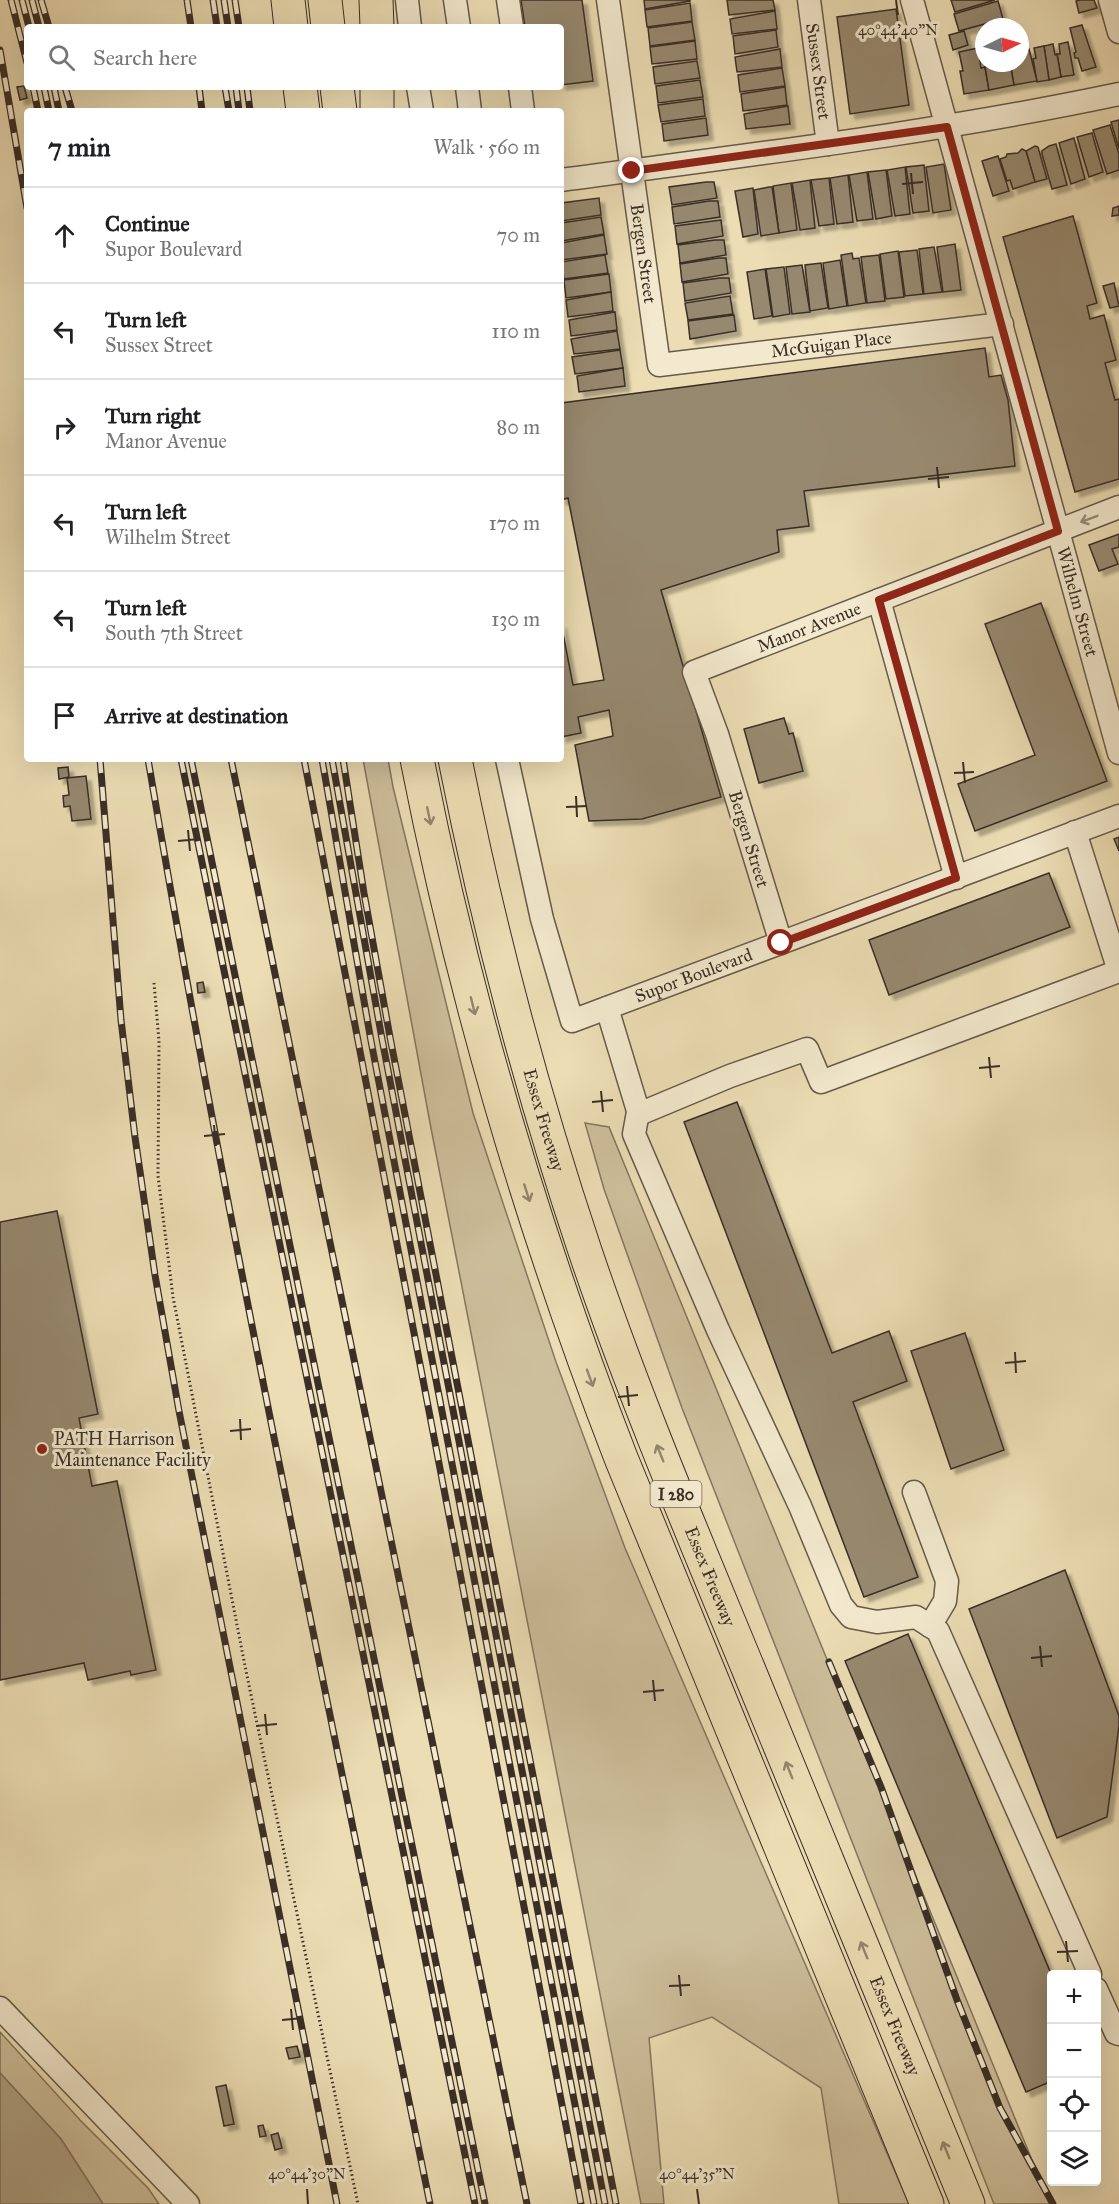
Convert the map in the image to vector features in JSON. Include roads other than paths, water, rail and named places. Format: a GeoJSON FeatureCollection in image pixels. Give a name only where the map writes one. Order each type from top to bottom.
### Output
{"type":"FeatureCollection","features":[{"type":"Feature","properties":{"kind":"highway"},"geometry":{"type":"LineString","coordinates":[[288,0],[291,24]]}},
{"type":"Feature","properties":{"kind":"highway"},"geometry":{"type":"LineString","coordinates":[[325,0],[328,24]]}},
{"type":"Feature","properties":{"kind":"highway"},"geometry":{"type":"LineString","coordinates":[[376,0],[377,24]]}},
{"type":"Feature","properties":{"kind":"highway"},"geometry":{"type":"LineString","coordinates":[[300,90],[303,108]]}},
{"type":"Feature","properties":{"kind":"highway"},"geometry":{"type":"LineString","coordinates":[[337,90],[340,108]]}},
{"type":"Feature","properties":{"kind":"highway"},"geometry":{"type":"LineString","coordinates":[[377,90],[377,108]]}},
{"type":"Feature","properties":{"kind":"highway","name":"Essex Freeway"},"geometry":{"type":"LineString","coordinates":[[418,762],[444,884],[487,1058],[540,1234],[578,1344],[625,1469],[927,2204]]}},
{"type":"Feature","properties":{"kind":"highway","name":"Essex Freeway"},"geometry":{"type":"LineString","coordinates":[[456,762],[485,899],[518,1027],[564,1184],[605,1309],[664,1466],[968,2204]]}},
{"type":"Feature","properties":{"kind":"street"},"geometry":{"type":"LineString","coordinates":[[406,0],[410,24]]}},
{"type":"Feature","properties":{"kind":"street"},"geometry":{"type":"LineString","coordinates":[[455,0],[459,24]]}},
{"type":"Feature","properties":{"kind":"street"},"geometry":{"type":"LineString","coordinates":[[508,0],[512,24]]}},
{"type":"Feature","properties":{"kind":"street","name":"Bergen Street"},"geometry":{"type":"LineString","coordinates":[[608,0],[659,365]]}},
{"type":"Feature","properties":{"kind":"street","name":"Sussex Street"},"geometry":{"type":"LineString","coordinates":[[808,0],[828,144]]}},
{"type":"Feature","properties":{"kind":"street","name":"Wilhelm Street"},"geometry":{"type":"LineString","coordinates":[[912,0],[1119,753]]}},
{"type":"Feature","properties":{"kind":"street"},"geometry":{"type":"LineString","coordinates":[[1110,0],[1119,32]]}},
{"type":"Feature","properties":{"kind":"street"},"geometry":{"type":"LineString","coordinates":[[418,90],[422,108]]}},
{"type":"Feature","properties":{"kind":"street"},"geometry":{"type":"LineString","coordinates":[[467,90],[470,108]]}},
{"type":"Feature","properties":{"kind":"street"},"geometry":{"type":"LineString","coordinates":[[520,90],[523,108]]}},
{"type":"Feature","properties":{"kind":"street"},"geometry":{"type":"LineString","coordinates":[[564,180],[947,127],[1032,113],[1119,94]]}},
{"type":"Feature","properties":{"kind":"street","name":"McGuigan Place"},"geometry":{"type":"LineString","coordinates":[[659,365],[1002,324]]}},
{"type":"Feature","properties":{"kind":"street","name":"Manor Avenue"},"geometry":{"type":"LineString","coordinates":[[717,734],[694,672],[1119,507]]}},
{"type":"Feature","properties":{"kind":"street"},"geometry":{"type":"LineString","coordinates":[[879,600],[956,878]]}},
{"type":"Feature","properties":{"kind":"street","name":"Bergen Street"},"geometry":{"type":"LineString","coordinates":[[717,734],[781,943]]}},
{"type":"Feature","properties":{"kind":"street","name":"Supor Boulevard"},"geometry":{"type":"LineString","coordinates":[[508,762],[542,919],[572,1021],[1119,816]]}},
{"type":"Feature","properties":{"kind":"street"},"geometry":{"type":"LineString","coordinates":[[638,1113],[730,1076],[807,1049],[821,1082],[1119,971],[1075,832]]}},
{"type":"Feature","properties":{"kind":"street"},"geometry":{"type":"LineString","coordinates":[[607,1008],[638,1113],[634,1134],[718,1330],[800,1506],[841,1605],[851,1617],[877,1622],[916,1617],[938,1631],[1088,1970]]}},
{"type":"Feature","properties":{"kind":"street"},"geometry":{"type":"LineString","coordinates":[[914,1492],[947,1581],[945,1601],[930,1626]]}},
{"type":"Feature","properties":{"kind":"street"},"geometry":{"type":"LineString","coordinates":[[1101,2000],[1116,2033],[1119,2034]]}},
{"type":"Feature","properties":{"kind":"street"},"geometry":{"type":"LineString","coordinates":[[0,2008],[188,2204]]}},
{"type":"Feature","properties":{"kind":"railway"},"geometry":{"type":"LineString","coordinates":[[11,0],[24,51]]}},
{"type":"Feature","properties":{"kind":"railway"},"geometry":{"type":"LineString","coordinates":[[22,0],[28,24]]}},
{"type":"Feature","properties":{"kind":"railway"},"geometry":{"type":"LineString","coordinates":[[32,0],[38,24]]}},
{"type":"Feature","properties":{"kind":"railway"},"geometry":{"type":"LineString","coordinates":[[41,0],[48,24]]}},
{"type":"Feature","properties":{"kind":"railway"},"geometry":{"type":"LineString","coordinates":[[187,0],[191,24]]}},
{"type":"Feature","properties":{"kind":"railway"},"geometry":{"type":"LineString","coordinates":[[213,0],[217,24]]}},
{"type":"Feature","properties":{"kind":"railway"},"geometry":{"type":"LineString","coordinates":[[224,0],[228,24]]}},
{"type":"Feature","properties":{"kind":"railway"},"geometry":{"type":"LineString","coordinates":[[235,0],[239,24]]}},
{"type":"Feature","properties":{"kind":"railway"},"geometry":{"type":"LineString","coordinates":[[0,50],[24,190]]}},
{"type":"Feature","properties":{"kind":"railway"},"geometry":{"type":"LineString","coordinates":[[34,90],[37,108]]}},
{"type":"Feature","properties":{"kind":"railway"},"geometry":{"type":"LineString","coordinates":[[45,90],[48,108]]}},
{"type":"Feature","properties":{"kind":"railway"},"geometry":{"type":"LineString","coordinates":[[55,90],[58,108]]}},
{"type":"Feature","properties":{"kind":"railway"},"geometry":{"type":"LineString","coordinates":[[66,90],[71,108]]}},
{"type":"Feature","properties":{"kind":"railway"},"geometry":{"type":"LineString","coordinates":[[199,90],[202,108]]}},
{"type":"Feature","properties":{"kind":"railway"},"geometry":{"type":"LineString","coordinates":[[226,90],[228,108]]}},
{"type":"Feature","properties":{"kind":"railway"},"geometry":{"type":"LineString","coordinates":[[236,90],[239,108]]}},
{"type":"Feature","properties":{"kind":"railway"},"geometry":{"type":"LineString","coordinates":[[247,90],[250,108]]}},
{"type":"Feature","properties":{"kind":"railway"},"geometry":{"type":"LineString","coordinates":[[100,762],[121,1020],[155,1275],[179,1411],[337,2204]]}},
{"type":"Feature","properties":{"kind":"railway"},"geometry":{"type":"LineString","coordinates":[[149,762],[247,1302],[430,2204]]}},
{"type":"Feature","properties":{"kind":"railway"},"geometry":{"type":"LineString","coordinates":[[182,762],[475,2204]]}},
{"type":"Feature","properties":{"kind":"railway"},"geometry":{"type":"LineString","coordinates":[[192,762],[485,2204]]}},
{"type":"Feature","properties":{"kind":"railway"},"geometry":{"type":"LineString","coordinates":[[232,762],[527,2204]]}},
{"type":"Feature","properties":{"kind":"railway"},"geometry":{"type":"LineString","coordinates":[[305,762],[581,2204]]}},
{"type":"Feature","properties":{"kind":"railway"},"geometry":{"type":"LineString","coordinates":[[323,762],[371,1041],[594,2204]]}},
{"type":"Feature","properties":{"kind":"railway"},"geometry":{"type":"LineString","coordinates":[[333,762],[382,1039],[605,2204]]}},
{"type":"Feature","properties":{"kind":"railway"},"geometry":{"type":"LineString","coordinates":[[343,762],[390,1037],[616,2204]]}},
{"type":"Feature","properties":{"kind":"railway"},"geometry":{"type":"LineString","coordinates":[[829,1662],[881,1787],[957,2000],[1000,2108],[1053,2204]]}},
{"type":"Feature","properties":{"kind":"place","name":"PATH Harrison Maintenance Facility"},"geometry":{"type":"Point","coordinates":[42,1449]}}]}
